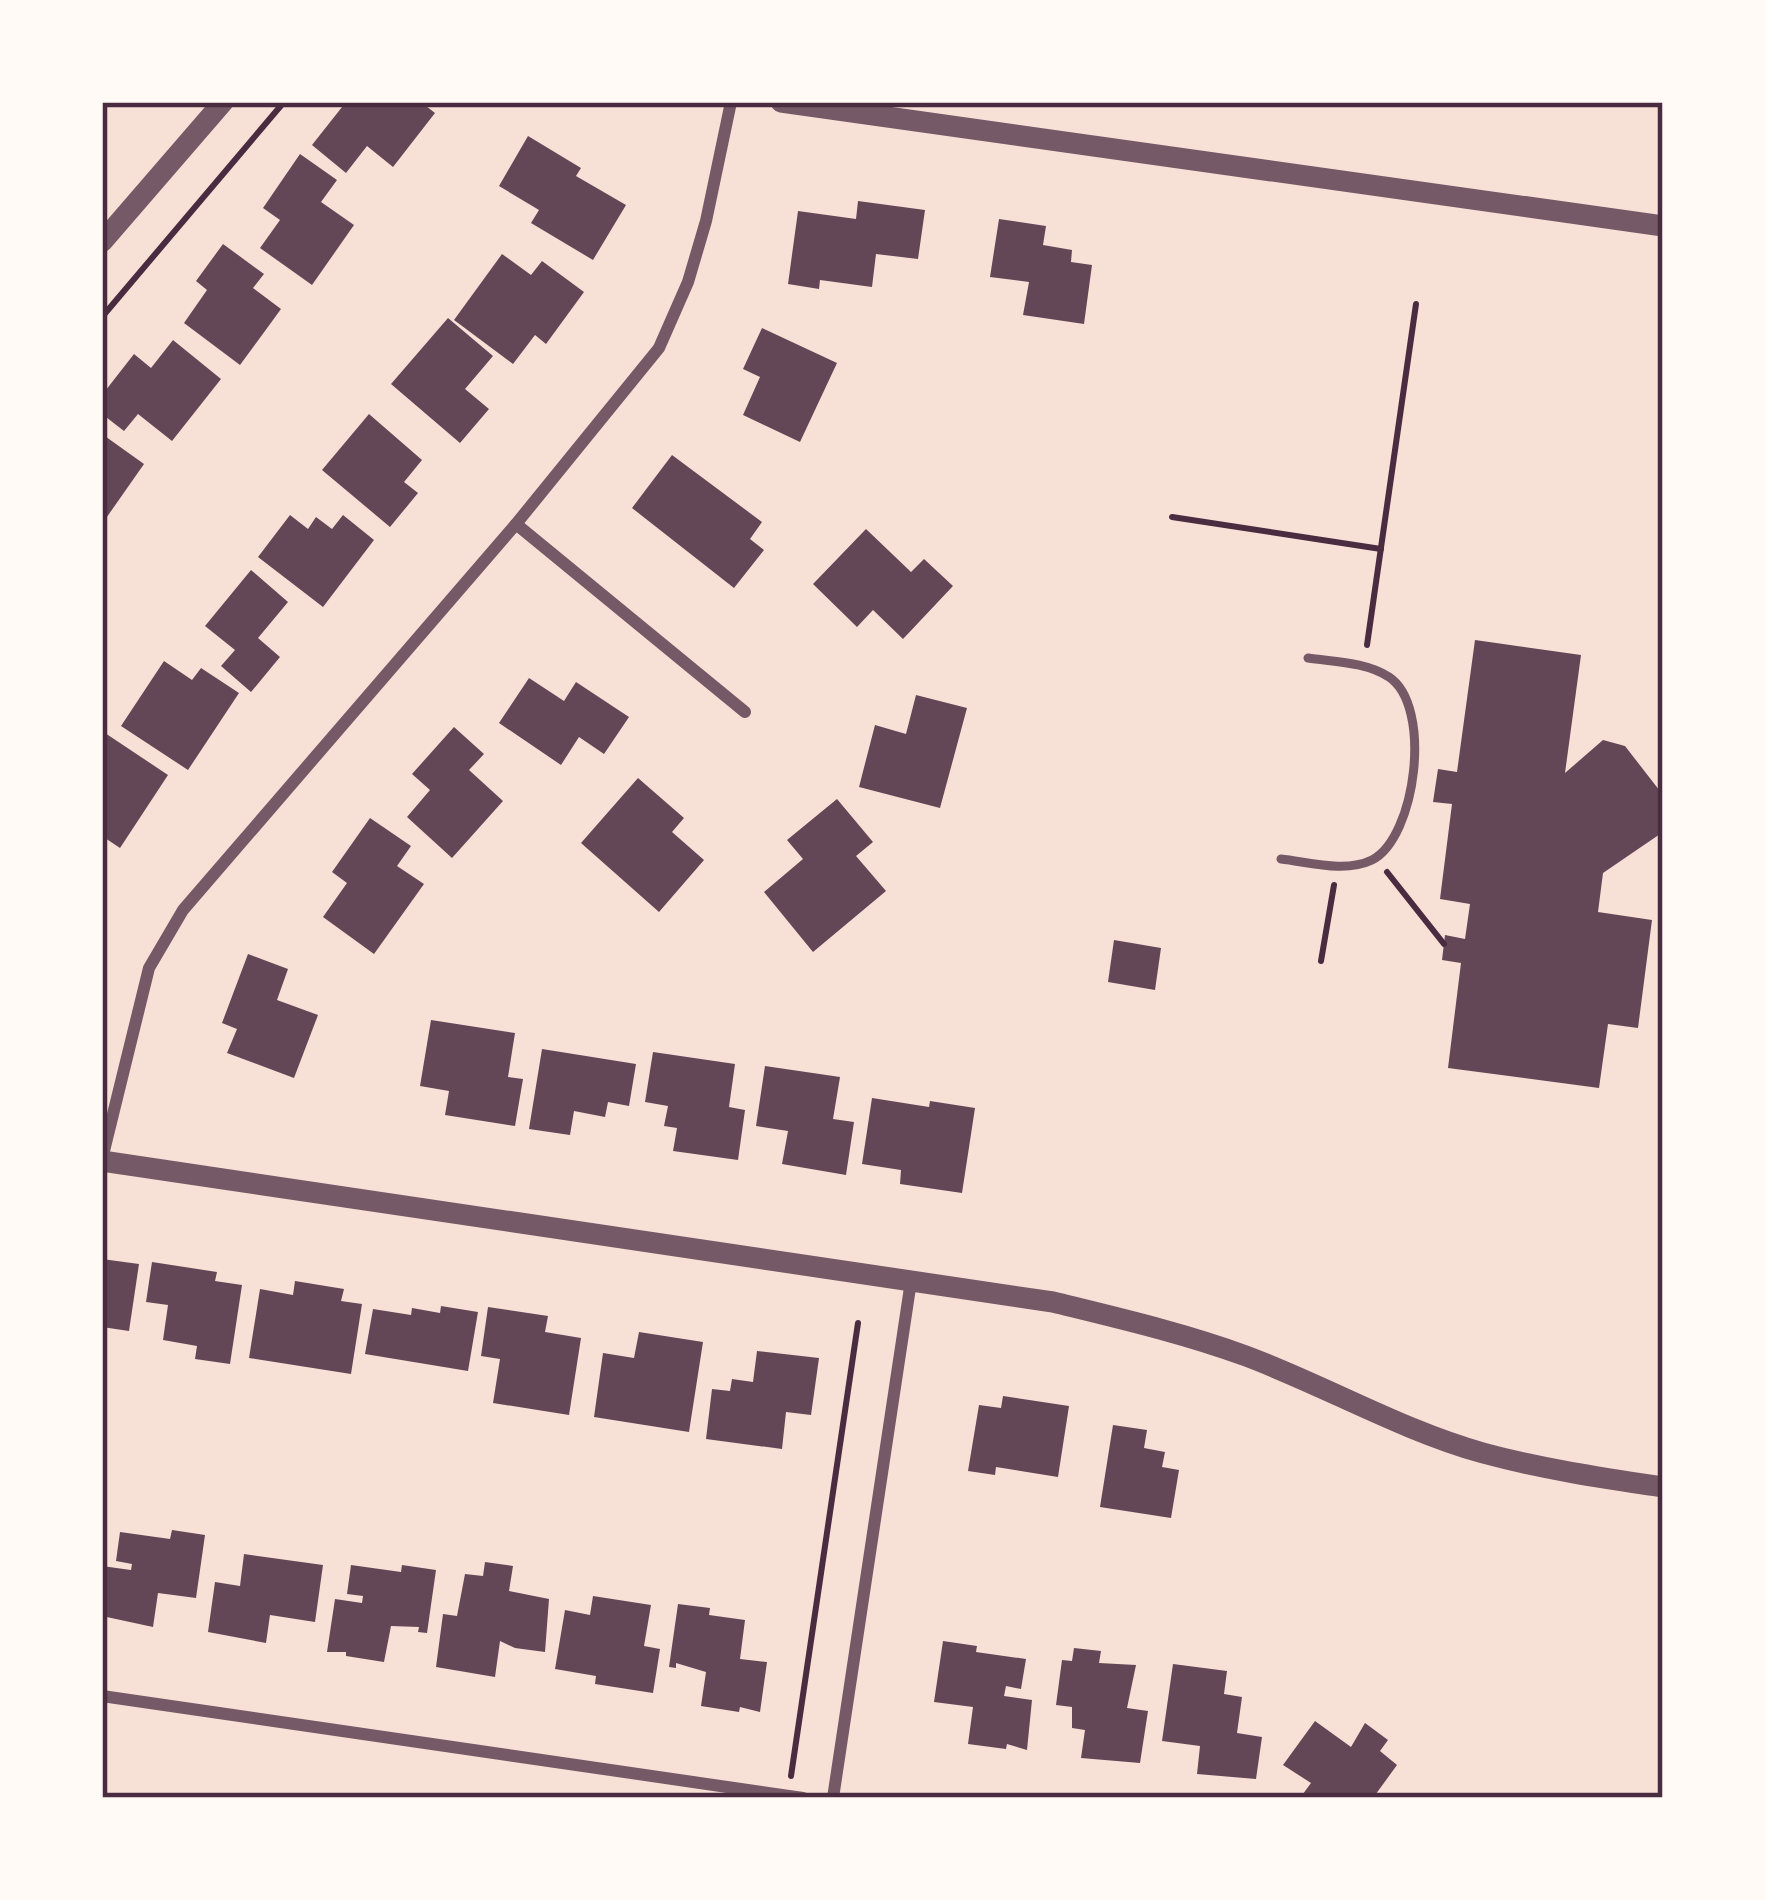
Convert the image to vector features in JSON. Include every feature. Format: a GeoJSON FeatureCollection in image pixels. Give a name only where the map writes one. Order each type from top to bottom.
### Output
{"type":"FeatureCollection","features":[{"type":"Feature","properties":{"kind":"street"},"geometry":{"type":"LineString","coordinates":[[102,242],[223,102]]}},
{"type":"Feature","properties":{"kind":"street"},"geometry":{"type":"LineString","coordinates":[[731,102],[700,242],[659,348],[516,524],[183,910],[149,968],[102,1160],[1053,1302],[1160,1328],[1249,1357],[1394,1421],[1482,1452],[1585,1476],[1663,1487]]}},
{"type":"Feature","properties":{"kind":"street"},"geometry":{"type":"LineString","coordinates":[[781,102],[1663,226]]}},
{"type":"Feature","properties":{"kind":"street"},"geometry":{"type":"LineString","coordinates":[[516,524],[746,712]]}},
{"type":"Feature","properties":{"kind":"street"},"geometry":{"type":"LineString","coordinates":[[833,1798],[911,1281]]}},
{"type":"Feature","properties":{"kind":"street"},"geometry":{"type":"LineString","coordinates":[[102,1696],[803,1798]]}},
{"type":"Feature","properties":{"kind":"lane"},"geometry":{"type":"LineString","coordinates":[[1281,859],[1352,867],[1376,858],[1397,838],[1417,731],[1411,704],[1393,679],[1366,667],[1308,658]]}},
{"type":"Feature","properties":{"kind":"path"},"geometry":{"type":"LineString","coordinates":[[102,317],[284,102]]}},
{"type":"Feature","properties":{"kind":"path"},"geometry":{"type":"LineString","coordinates":[[1172,518],[1381,549]]}},
{"type":"Feature","properties":{"kind":"path"},"geometry":{"type":"LineString","coordinates":[[1376,858],[1444,944]]}},
{"type":"Feature","properties":{"kind":"path"},"geometry":{"type":"LineString","coordinates":[[788,1796],[858,1323]]}},
{"type":"Feature","properties":{"kind":"building"},"geometry":{"type":"Polygon","coordinates":[[[346,102],[421,102],[435,113],[393,167],[367,146],[346,173],[312,145],[346,102]]]}},
{"type":"Feature","properties":{"kind":"building"},"geometry":{"type":"Polygon","coordinates":[[[528,136],[581,168],[576,176],[626,205],[593,260],[531,223],[539,210],[499,186],[528,136]]]}},
{"type":"Feature","properties":{"kind":"building"},"geometry":{"type":"Polygon","coordinates":[[[300,154],[337,180],[321,202],[354,225],[312,285],[260,248],[280,220],[263,208],[300,154]]]}},
{"type":"Feature","properties":{"kind":"building"},"geometry":{"type":"Polygon","coordinates":[[[858,201],[925,210],[918,259],[876,254],[872,287],[820,280],[819,289],[788,284],[798,211],[856,219],[858,201]]]}},
{"type":"Feature","properties":{"kind":"building"},"geometry":{"type":"Polygon","coordinates":[[[999,219],[1046,226],[1043,245],[1072,250],[1071,262],[1092,265],[1084,324],[1023,315],[1029,282],[990,277],[999,219]]]}},
{"type":"Feature","properties":{"kind":"building"},"geometry":{"type":"Polygon","coordinates":[[[223,244],[264,274],[253,288],[281,309],[240,365],[184,323],[207,290],[196,281],[223,244]]]}},
{"type":"Feature","properties":{"kind":"building"},"geometry":{"type":"Polygon","coordinates":[[[502,254],[531,275],[542,261],[584,292],[546,344],[535,335],[513,364],[454,320],[502,254]]]}},
{"type":"Feature","properties":{"kind":"building"},"geometry":{"type":"Polygon","coordinates":[[[448,318],[493,356],[465,389],[489,409],[460,443],[391,384],[448,318]]]}},
{"type":"Feature","properties":{"kind":"building"},"geometry":{"type":"Polygon","coordinates":[[[762,328],[837,363],[800,442],[743,415],[760,377],[743,369],[762,328]]]}},
{"type":"Feature","properties":{"kind":"building"},"geometry":{"type":"Polygon","coordinates":[[[173,340],[221,379],[172,441],[138,414],[124,431],[102,414],[102,395],[134,354],[151,368],[173,340]]]}},
{"type":"Feature","properties":{"kind":"building"},"geometry":{"type":"Polygon","coordinates":[[[369,414],[422,460],[404,482],[418,493],[390,527],[322,470],[369,414]]]}},
{"type":"Feature","properties":{"kind":"building"},"geometry":{"type":"Polygon","coordinates":[[[102,434],[144,464],[102,524],[102,434]]]}},
{"type":"Feature","properties":{"kind":"building"},"geometry":{"type":"Polygon","coordinates":[[[672,455],[762,522],[750,539],[764,550],[734,588],[632,508],[672,455]]]}},
{"type":"Feature","properties":{"kind":"building"},"geometry":{"type":"Polygon","coordinates":[[[290,515],[308,529],[316,517],[332,529],[343,515],[374,540],[323,607],[258,557],[290,515]]]}},
{"type":"Feature","properties":{"kind":"building"},"geometry":{"type":"Polygon","coordinates":[[[866,529],[911,572],[924,559],[953,586],[903,639],[873,610],[857,627],[813,584],[866,529]]]}},
{"type":"Feature","properties":{"kind":"building"},"geometry":{"type":"Polygon","coordinates":[[[251,570],[288,602],[258,638],[280,657],[251,692],[221,666],[235,650],[205,626],[251,570]]]}},
{"type":"Feature","properties":{"kind":"building"},"geometry":{"type":"Polygon","coordinates":[[[1475,640],[1581,655],[1565,773],[1603,740],[1625,746],[1663,795],[1663,832],[1603,873],[1598,912],[1652,920],[1638,1028],[1608,1024],[1599,1088],[1448,1068],[1461,963],[1442,960],[1445,935],[1465,939],[1470,904],[1440,899],[1452,804],[1433,802],[1438,769],[1457,772],[1475,640]]]}},
{"type":"Feature","properties":{"kind":"building"},"geometry":{"type":"Polygon","coordinates":[[[164,661],[192,680],[201,668],[239,693],[188,770],[121,726],[164,661]]]}},
{"type":"Feature","properties":{"kind":"building"},"geometry":{"type":"Polygon","coordinates":[[[529,678],[564,701],[576,682],[629,717],[604,754],[579,737],[561,765],[499,723],[529,678]]]}},
{"type":"Feature","properties":{"kind":"building"},"geometry":{"type":"Polygon","coordinates":[[[916,695],[967,708],[940,808],[859,787],[875,725],[906,734],[916,695]]]}},
{"type":"Feature","properties":{"kind":"building"},"geometry":{"type":"Polygon","coordinates":[[[454,727],[484,754],[469,770],[503,801],[452,858],[407,817],[430,790],[412,774],[454,727]]]}},
{"type":"Feature","properties":{"kind":"building"},"geometry":{"type":"Polygon","coordinates":[[[102,731],[168,775],[120,848],[102,836],[102,731]]]}},
{"type":"Feature","properties":{"kind":"building"},"geometry":{"type":"Polygon","coordinates":[[[638,778],[684,818],[672,832],[704,860],[659,912],[581,843],[638,778]]]}},
{"type":"Feature","properties":{"kind":"building"},"geometry":{"type":"Polygon","coordinates":[[[837,799],[873,842],[856,856],[886,891],[813,952],[764,892],[803,859],[787,840],[837,799]]]}},
{"type":"Feature","properties":{"kind":"building"},"geometry":{"type":"Polygon","coordinates":[[[370,818],[411,846],[397,866],[424,884],[374,954],[323,917],[347,883],[332,872],[370,818]]]}},
{"type":"Feature","properties":{"kind":"building"},"geometry":{"type":"Polygon","coordinates":[[[1114,940],[1161,948],[1155,990],[1108,982],[1114,940]]]}},
{"type":"Feature","properties":{"kind":"building"},"geometry":{"type":"Polygon","coordinates":[[[248,954],[288,969],[277,1000],[318,1015],[294,1078],[227,1053],[237,1029],[222,1023],[248,954]]]}},
{"type":"Feature","properties":{"kind":"building"},"geometry":{"type":"Polygon","coordinates":[[[431,1020],[515,1033],[508,1077],[523,1079],[515,1126],[445,1115],[449,1091],[420,1086],[431,1020]]]}},
{"type":"Feature","properties":{"kind":"building"},"geometry":{"type":"Polygon","coordinates":[[[542,1049],[636,1064],[629,1106],[608,1102],[605,1117],[574,1111],[570,1135],[529,1129],[542,1049]]]}},
{"type":"Feature","properties":{"kind":"building"},"geometry":{"type":"Polygon","coordinates":[[[653,1052],[735,1064],[729,1107],[745,1110],[738,1160],[673,1151],[677,1128],[664,1126],[668,1106],[645,1102],[653,1052]]]}},
{"type":"Feature","properties":{"kind":"building"},"geometry":{"type":"Polygon","coordinates":[[[765,1066],[840,1077],[833,1119],[854,1122],[846,1175],[782,1164],[788,1131],[756,1126],[765,1066]]]}},
{"type":"Feature","properties":{"kind":"building"},"geometry":{"type":"Polygon","coordinates":[[[872,1098],[975,1108],[962,1193],[900,1184],[901,1170],[862,1164],[872,1098]]]}},
{"type":"Feature","properties":{"kind":"building"},"geometry":{"type":"Polygon","coordinates":[[[102,1259],[139,1264],[129,1331],[102,1327],[102,1259]]]}},
{"type":"Feature","properties":{"kind":"building"},"geometry":{"type":"Polygon","coordinates":[[[152,1262],[217,1272],[215,1281],[242,1285],[230,1364],[195,1359],[197,1346],[163,1340],[168,1305],[146,1302],[152,1262]]]}},
{"type":"Feature","properties":{"kind":"building"},"geometry":{"type":"Polygon","coordinates":[[[295,1281],[344,1289],[341,1301],[362,1304],[351,1374],[249,1358],[260,1289],[293,1295],[295,1281]]]}},
{"type":"Feature","properties":{"kind":"building"},"geometry":{"type":"Polygon","coordinates":[[[441,1306],[478,1312],[468,1371],[365,1354],[373,1309],[411,1315],[412,1308],[440,1313],[441,1306]]]}},
{"type":"Feature","properties":{"kind":"building"},"geometry":{"type":"Polygon","coordinates":[[[488,1307],[548,1316],[545,1332],[581,1338],[569,1415],[493,1403],[500,1359],[481,1356],[488,1307]]]}},
{"type":"Feature","properties":{"kind":"building"},"geometry":{"type":"Polygon","coordinates":[[[639,1332],[703,1342],[689,1432],[594,1417],[603,1353],[634,1358],[639,1332]]]}},
{"type":"Feature","properties":{"kind":"building"},"geometry":{"type":"Polygon","coordinates":[[[757,1351],[819,1358],[811,1415],[786,1412],[782,1449],[706,1439],[712,1389],[730,1391],[732,1379],[753,1382],[757,1351]]]}},
{"type":"Feature","properties":{"kind":"building"},"geometry":{"type":"Polygon","coordinates":[[[1003,1396],[1069,1406],[1058,1477],[996,1467],[995,1475],[968,1471],[979,1405],[1001,1408],[1003,1396]]]}},
{"type":"Feature","properties":{"kind":"building"},"geometry":{"type":"Polygon","coordinates":[[[1113,1425],[1147,1430],[1144,1448],[1165,1452],[1162,1467],[1179,1470],[1171,1518],[1100,1507],[1113,1425]]]}},
{"type":"Feature","properties":{"kind":"building"},"geometry":{"type":"Polygon","coordinates":[[[172,1530],[205,1535],[196,1598],[158,1593],[153,1627],[102,1616],[102,1566],[131,1570],[132,1564],[116,1561],[120,1532],[170,1539],[172,1530]]]}},
{"type":"Feature","properties":{"kind":"building"},"geometry":{"type":"Polygon","coordinates":[[[244,1554],[323,1565],[315,1622],[270,1615],[266,1643],[208,1632],[215,1582],[240,1586],[244,1554]]]}},
{"type":"Feature","properties":{"kind":"building"},"geometry":{"type":"Polygon","coordinates":[[[485,1562],[513,1566],[509,1591],[549,1599],[545,1652],[500,1641],[495,1677],[436,1667],[443,1614],[457,1616],[465,1574],[483,1576],[485,1562]]]}},
{"type":"Feature","properties":{"kind":"building"},"geometry":{"type":"Polygon","coordinates":[[[351,1565],[401,1572],[402,1565],[436,1570],[427,1633],[418,1632],[419,1627],[391,1626],[384,1662],[327,1652],[335,1599],[362,1603],[363,1596],[347,1594],[351,1565]]]}},
{"type":"Feature","properties":{"kind":"building"},"geometry":{"type":"Polygon","coordinates":[[[593,1596],[651,1605],[644,1646],[660,1649],[653,1693],[595,1684],[596,1676],[555,1669],[565,1610],[590,1615],[593,1596]]]}},
{"type":"Feature","properties":{"kind":"building"},"geometry":{"type":"Polygon","coordinates":[[[678,1604],[745,1620],[740,1659],[767,1662],[760,1712],[701,1706],[706,1672],[676,1663],[676,1668],[669,1667],[678,1604]]]}},
{"type":"Feature","properties":{"kind":"building"},"geometry":{"type":"Polygon","coordinates":[[[943,1641],[977,1646],[976,1652],[1026,1659],[1021,1689],[1006,1686],[1004,1696],[1032,1700],[1027,1750],[1007,1744],[1006,1749],[968,1744],[973,1707],[934,1702],[943,1641]]]}},
{"type":"Feature","properties":{"kind":"building"},"geometry":{"type":"Polygon","coordinates":[[[1074,1648],[1101,1651],[1099,1663],[1136,1665],[1127,1708],[1148,1711],[1140,1763],[1081,1758],[1085,1730],[1072,1728],[1072,1707],[1056,1705],[1062,1660],[1072,1661],[1074,1648]]]}},
{"type":"Feature","properties":{"kind":"building"},"geometry":{"type":"Polygon","coordinates":[[[1173,1664],[1227,1671],[1224,1694],[1242,1697],[1237,1733],[1262,1737],[1256,1779],[1197,1774],[1200,1746],[1162,1741],[1173,1664]]]}},
{"type":"Feature","properties":{"kind":"building"},"geometry":{"type":"Polygon","coordinates":[[[1315,1721],[1351,1747],[1365,1723],[1388,1740],[1380,1751],[1397,1765],[1373,1798],[1300,1798],[1311,1783],[1283,1765],[1315,1721]]]}}]}
